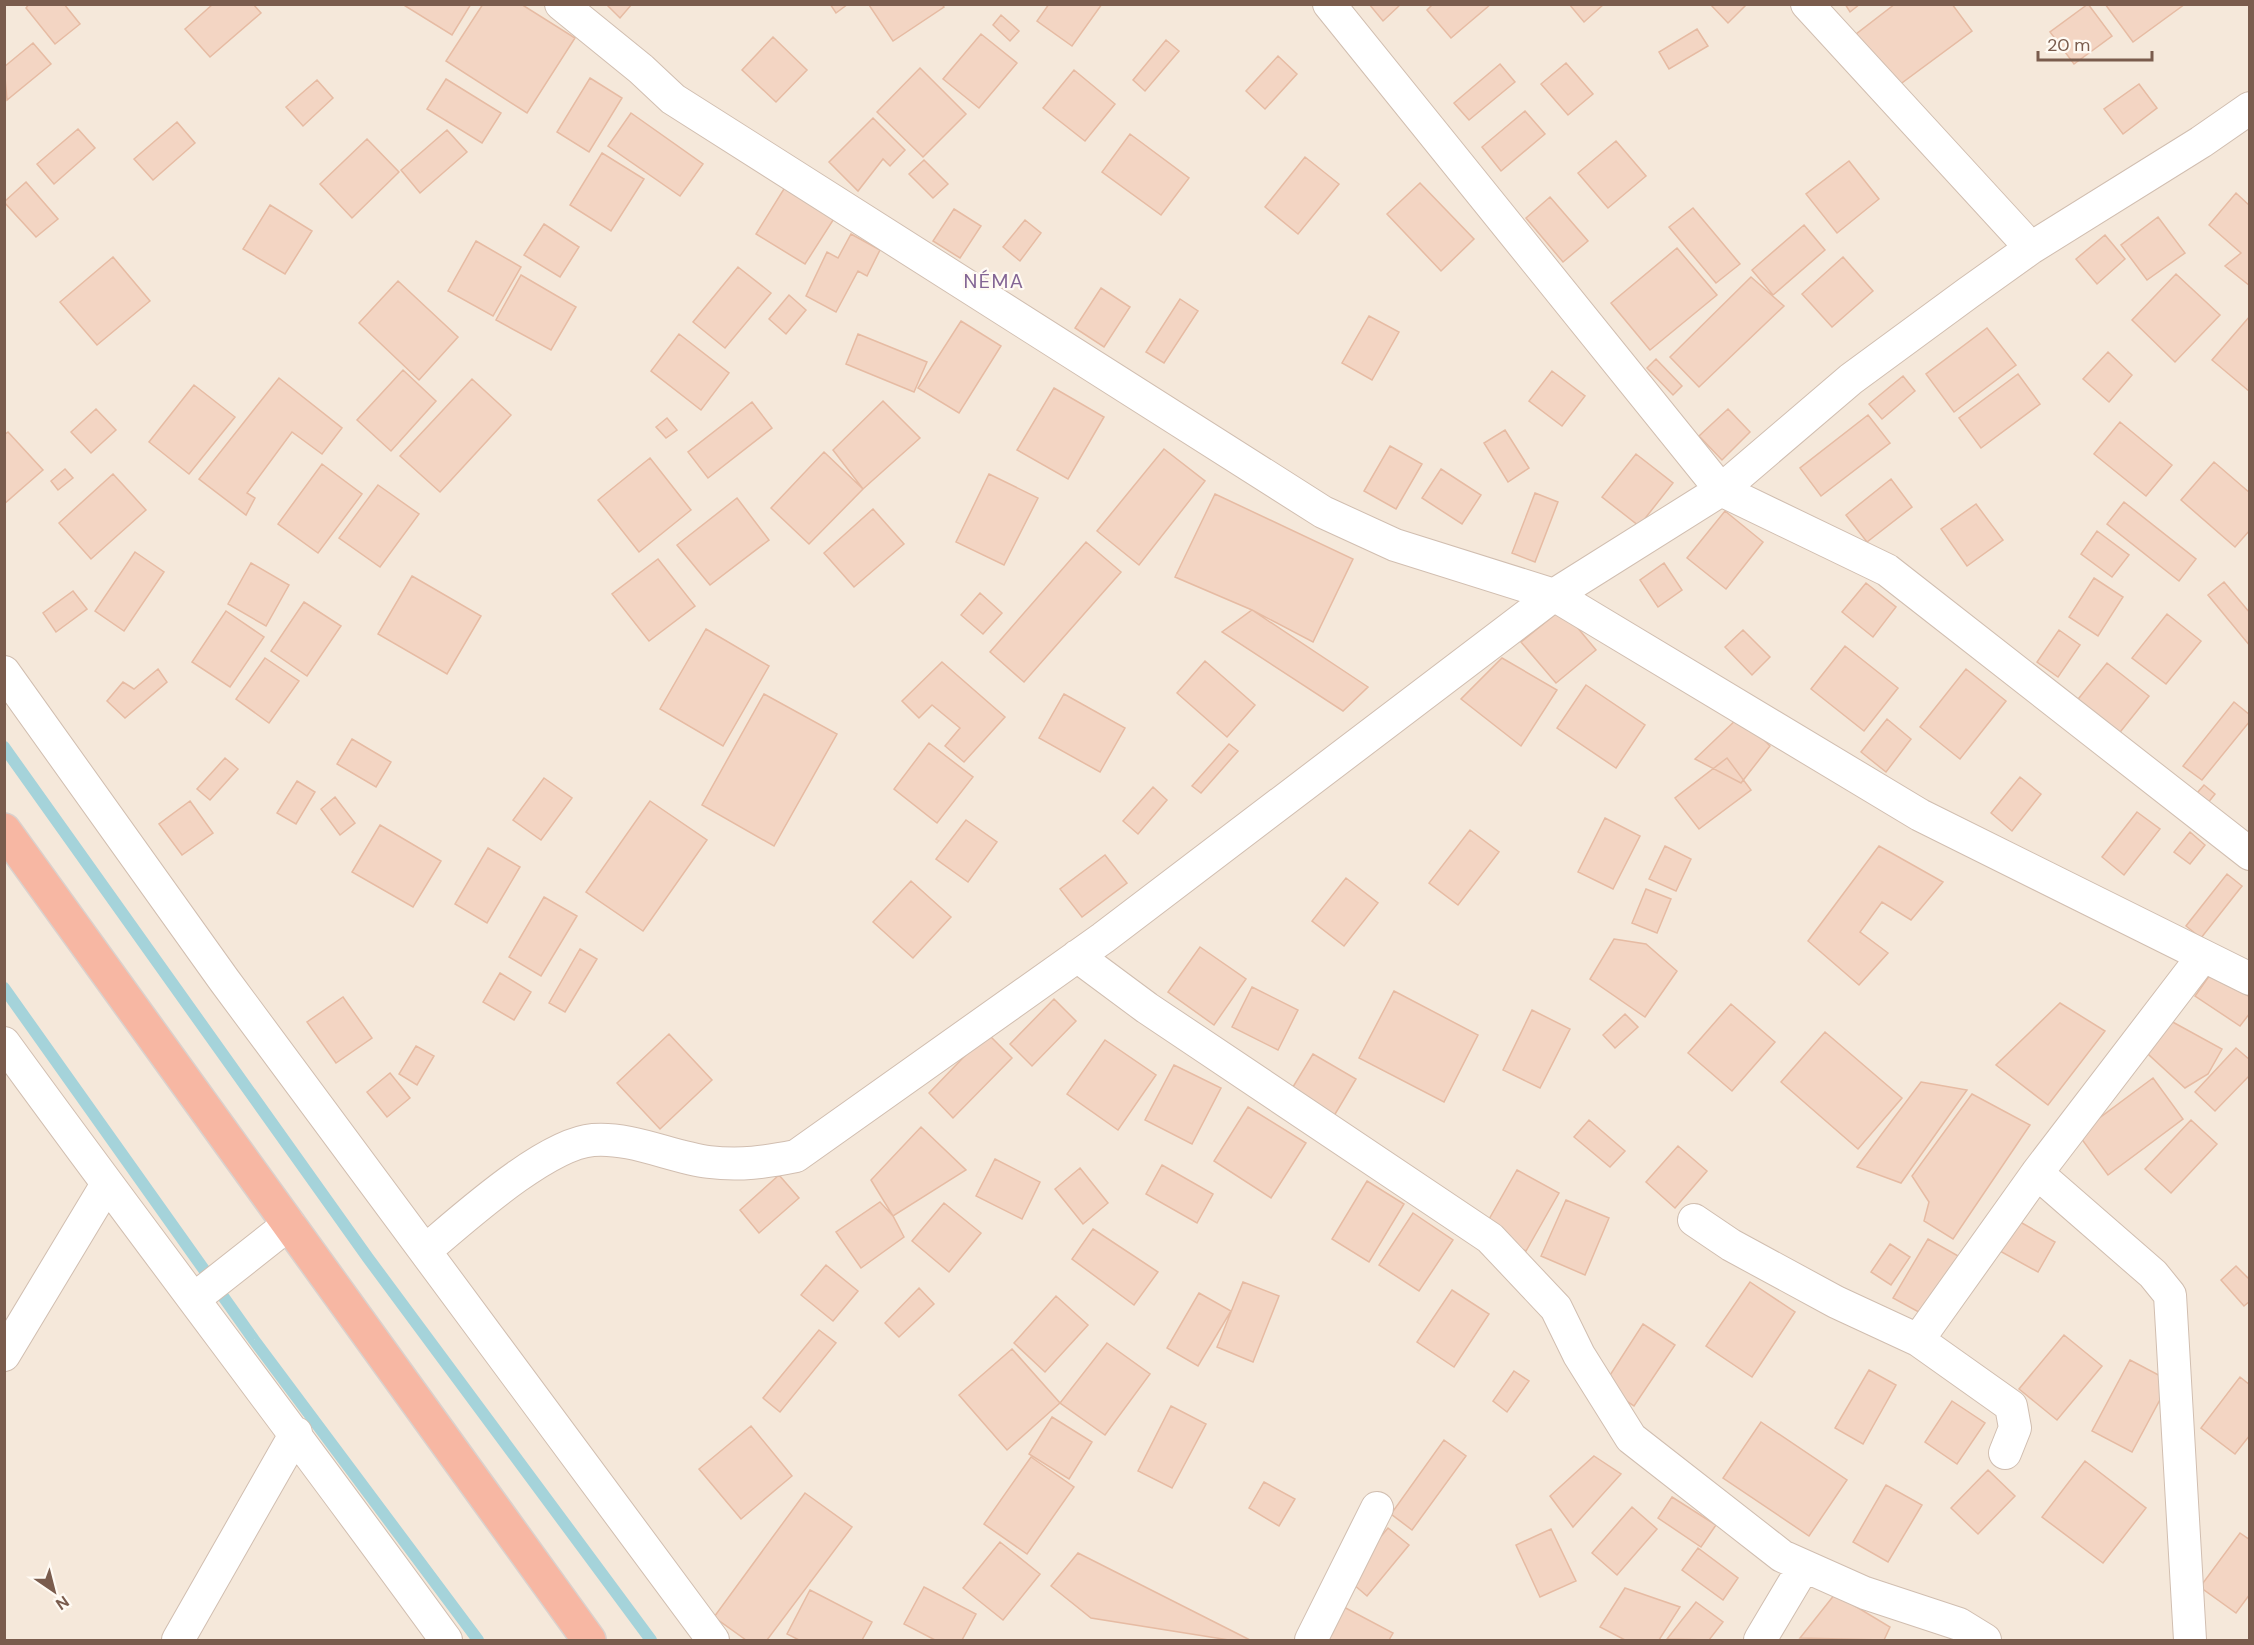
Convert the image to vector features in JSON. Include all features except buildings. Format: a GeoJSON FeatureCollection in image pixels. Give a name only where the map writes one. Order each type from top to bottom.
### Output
{"type":"FeatureCollection","features":[{"type":"Feature","properties":{"kind":"highway"},"geometry":{"type":"LineString","coordinates":[[4,830],[590,1641]]}},
{"type":"Feature","properties":{"kind":"street"},"geometry":{"type":"LineString","coordinates":[[561,4],[641,69],[673,99],[1323,512],[1395,545],[1554,595],[1920,815],[2250,979]]}},
{"type":"Feature","properties":{"kind":"street"},"geometry":{"type":"LineString","coordinates":[[1329,4],[1721,490],[1887,570],[2250,854]]}},
{"type":"Feature","properties":{"kind":"street"},"geometry":{"type":"LineString","coordinates":[[1807,4],[2031,248]]}},
{"type":"Feature","properties":{"kind":"street"},"geometry":{"type":"LineString","coordinates":[[426,1250],[479,1206],[553,1153],[592,1140],[636,1144],[709,1162],[749,1165],[796,1156],[1077,956],[1554,595],[1721,490],[1851,379],[2031,248],[2201,142],[2250,108]]}},
{"type":"Feature","properties":{"kind":"street"},"geometry":{"type":"LineString","coordinates":[[4,672],[224,980],[426,1250],[713,1641]]}},
{"type":"Feature","properties":{"kind":"street"},"geometry":{"type":"LineString","coordinates":[[1077,956],[1146,1008],[1491,1238],[1556,1308],[1579,1354],[1631,1438],[1782,1556],[1865,1593],[1959,1624],[1984,1641]]}},
{"type":"Feature","properties":{"kind":"street"},"geometry":{"type":"LineString","coordinates":[[1918,1340],[2037,1173],[2203,956]]}},
{"type":"Feature","properties":{"kind":"street"},"geometry":{"type":"LineString","coordinates":[[4,1043],[107,1184],[296,1433],[446,1641]]}},
{"type":"Feature","properties":{"kind":"street"},"geometry":{"type":"LineString","coordinates":[[2037,1173],[2153,1274],[2170,1295],[2190,1641]]}},
{"type":"Feature","properties":{"kind":"street"},"geometry":{"type":"LineString","coordinates":[[4,1355],[107,1184]]}},
{"type":"Feature","properties":{"kind":"street"},"geometry":{"type":"LineString","coordinates":[[1694,1220],[1731,1245],[1836,1302],[1918,1340],[2011,1406],[2014,1428],[2006,1453]]}},
{"type":"Feature","properties":{"kind":"street"},"geometry":{"type":"LineString","coordinates":[[194,1299],[289,1224]]}},
{"type":"Feature","properties":{"kind":"street"},"geometry":{"type":"LineString","coordinates":[[178,1641],[296,1433]]}},
{"type":"Feature","properties":{"kind":"street"},"geometry":{"type":"LineString","coordinates":[[1311,1641],[1377,1508]]}},
{"type":"Feature","properties":{"kind":"street"},"geometry":{"type":"LineString","coordinates":[[1760,1641],[1804,1566]]}},
{"type":"Feature","properties":{"kind":"shaded area"},"geometry":{"type":"Polygon","coordinates":[[[5,5],[2249,5],[2249,1640],[5,1640],[5,5]]]}},
{"type":"Feature","properties":{"kind":"waterway"},"geometry":{"type":"LineString","coordinates":[[4,747],[368,1258],[651,1640]]}},
{"type":"Feature","properties":{"kind":"waterway"},"geometry":{"type":"LineString","coordinates":[[4,988],[254,1340],[478,1640]]}},
{"type":"Feature","properties":{"kind":"district","name":"NÉMA"},"geometry":{"type":"Point","coordinates":[994,281]}}]}
